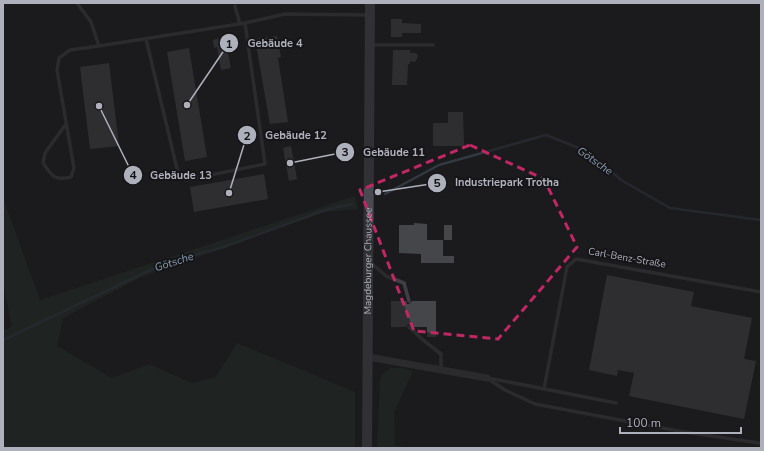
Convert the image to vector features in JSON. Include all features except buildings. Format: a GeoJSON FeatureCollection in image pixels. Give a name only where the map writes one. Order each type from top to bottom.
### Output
{"type":"FeatureCollection","features":[{"type":"Feature","properties":{"kind":"main road","name":"Magdeburger Chaussee"},"geometry":{"type":"LineString","coordinates":[[367,448],[370,3]]}},
{"type":"Feature","properties":{"kind":"street"},"geometry":{"type":"LineString","coordinates":[[368,357],[487,378]]}},
{"type":"Feature","properties":{"kind":"lane"},"geometry":{"type":"LineString","coordinates":[[77,3],[91,22],[99,46]]}},
{"type":"Feature","properties":{"kind":"lane"},"geometry":{"type":"LineString","coordinates":[[235,6],[240,24]]}},
{"type":"Feature","properties":{"kind":"lane"},"geometry":{"type":"LineString","coordinates":[[66,124],[45,153],[43,163],[52,176],[61,179],[70,177],[74,168],[57,70],[59,58],[70,50],[240,24],[285,14],[370,15]]}},
{"type":"Feature","properties":{"kind":"lane"},"geometry":{"type":"LineString","coordinates":[[146,39],[179,177],[186,180],[265,164],[245,23]]}},
{"type":"Feature","properties":{"kind":"lane"},"geometry":{"type":"LineString","coordinates":[[370,45],[433,45]]}},
{"type":"Feature","properties":{"kind":"lane","name":"Carl-Benz-Straße"},"geometry":{"type":"LineString","coordinates":[[544,389],[567,267],[576,259],[761,292]]}},
{"type":"Feature","properties":{"kind":"lane"},"geometry":{"type":"LineString","coordinates":[[369,262],[386,276],[404,283],[409,301]]}},
{"type":"Feature","properties":{"kind":"lane"},"geometry":{"type":"LineString","coordinates":[[409,327],[441,354],[441,369]]}},
{"type":"Feature","properties":{"kind":"lane"},"geometry":{"type":"LineString","coordinates":[[487,378],[616,403]]}},
{"type":"Feature","properties":{"kind":"lane"},"geometry":{"type":"LineString","coordinates":[[487,378],[505,390],[535,404],[678,431],[759,443]]}},
{"type":"Feature","properties":{"kind":"highlighted area"},"geometry":{"type":"Polygon","coordinates":[[[470,145],[544,179],[577,247],[498,339],[414,331],[360,190],[470,145]]]}},
{"type":"Feature","properties":{"kind":"shaded area"},"geometry":{"type":"Polygon","coordinates":[[[355,196],[358,209],[325,212],[139,278],[63,318],[57,346],[112,378],[149,364],[192,383],[216,377],[237,343],[355,392],[355,448],[3,448],[3,331],[12,326],[3,282],[3,198],[40,300],[355,196]]]}},
{"type":"Feature","properties":{"kind":"shaded area"},"geometry":{"type":"Polygon","coordinates":[[[392,368],[402,368],[413,371],[394,412],[395,445],[407,448],[377,448],[380,380],[387,370],[392,368]]]}},
{"type":"Feature","properties":{"kind":"waterway","name":"Götsche"},"geometry":{"type":"LineString","coordinates":[[385,194],[439,165],[546,135],[579,148],[604,165],[621,180],[670,208],[761,220]]}},
{"type":"Feature","properties":{"kind":"waterway","name":"Götsche"},"geometry":{"type":"LineString","coordinates":[[3,340],[165,263],[224,247],[325,210],[352,204]]}},
{"type":"Feature","properties":{"kind":"place","name":"Gebäude 4"},"geometry":{"type":"Point","coordinates":[187,105]}},
{"type":"Feature","properties":{"kind":"place","name":"Gebäude 13"},"geometry":{"type":"Point","coordinates":[99,106]}},
{"type":"Feature","properties":{"kind":"place","name":"Gebäude 11"},"geometry":{"type":"Point","coordinates":[290,163]}},
{"type":"Feature","properties":{"kind":"place","name":"Industriepark Trotha"},"geometry":{"type":"Point","coordinates":[378,192]}},
{"type":"Feature","properties":{"kind":"place","name":"Gebäude 12"},"geometry":{"type":"Point","coordinates":[229,193]}}]}
